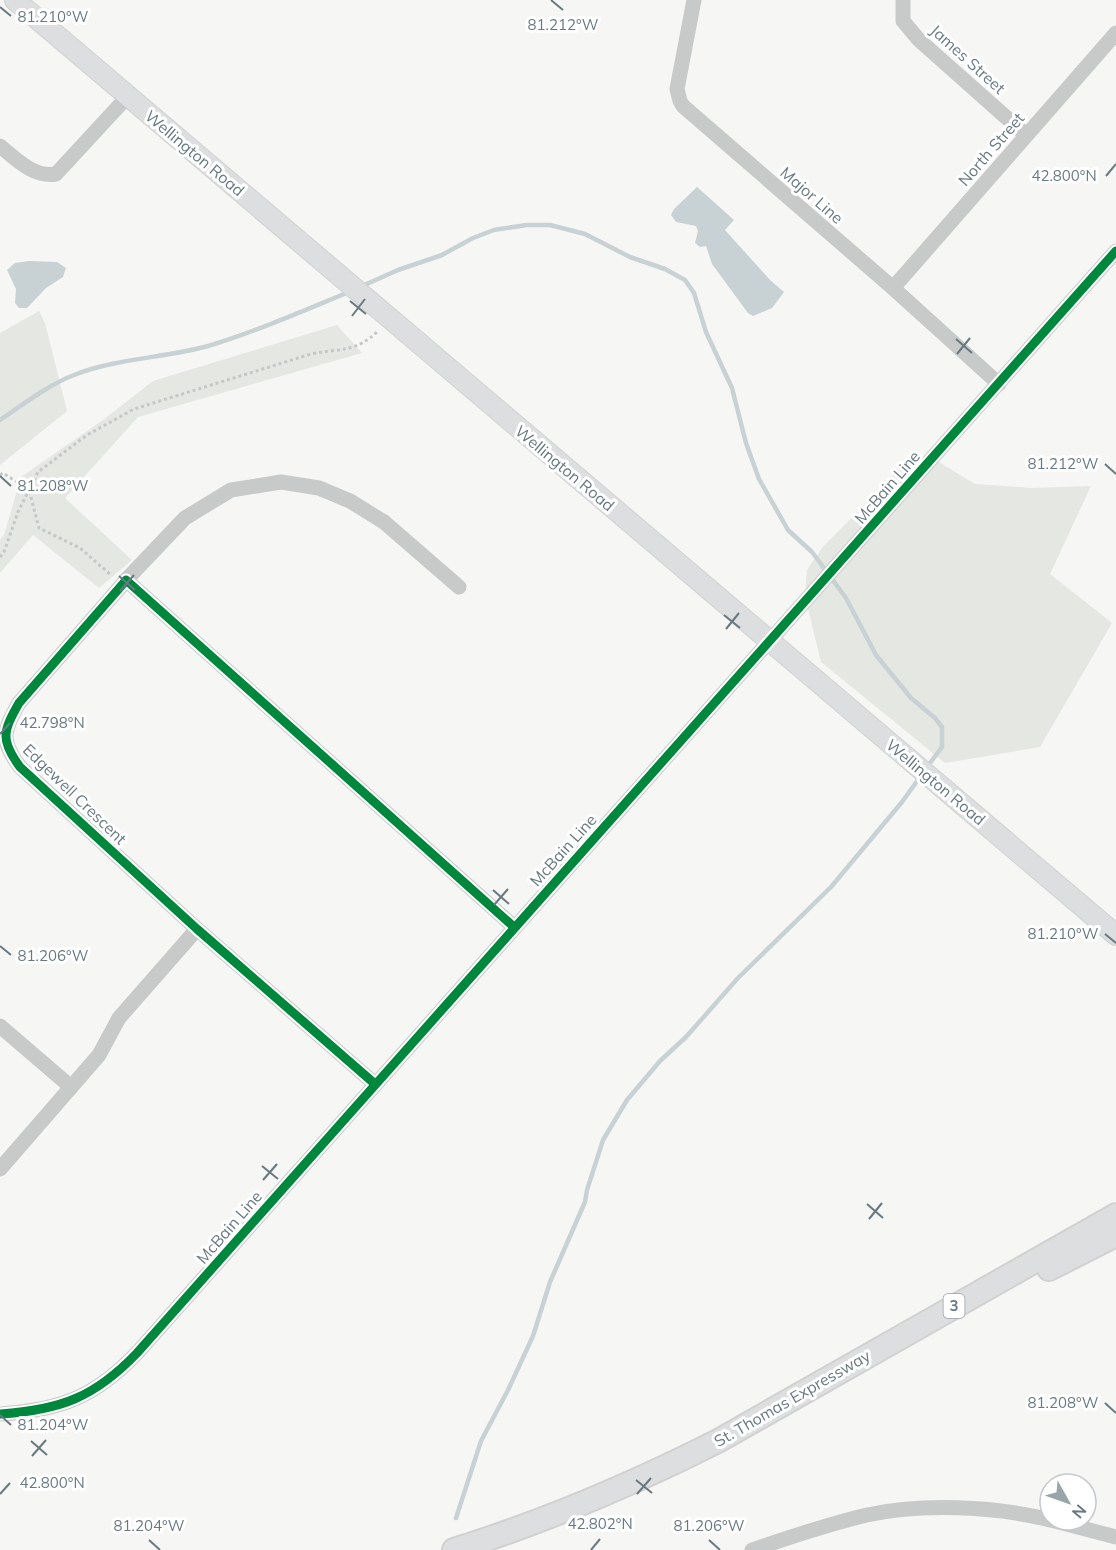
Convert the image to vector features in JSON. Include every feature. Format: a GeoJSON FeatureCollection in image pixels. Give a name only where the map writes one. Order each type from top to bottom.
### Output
{"type":"FeatureCollection","features":[{"type":"Feature","properties":{"kind":"highway","name":"St. Thomas Expressway"},"geometry":{"type":"LineString","coordinates":[[454,1550],[547,1518],[657,1472],[718,1441],[1116,1215]]}},
{"type":"Feature","properties":{"kind":"highway"},"geometry":{"type":"LineString","coordinates":[[792,1398],[1116,1235]]}},
{"type":"Feature","properties":{"kind":"main road","name":"Wellington Road"},"geometry":{"type":"LineString","coordinates":[[15,0],[1116,935]]}},
{"type":"Feature","properties":{"kind":"street","name":"Major Line"},"geometry":{"type":"LineString","coordinates":[[694,0],[677,89],[683,106],[893,288],[999,384]]}},
{"type":"Feature","properties":{"kind":"street","name":"James Street"},"geometry":{"type":"LineString","coordinates":[[903,0],[903,21],[910,31],[1026,135]]}},
{"type":"Feature","properties":{"kind":"street","name":"North Street"},"geometry":{"type":"LineString","coordinates":[[893,288],[1116,33]]}},
{"type":"Feature","properties":{"kind":"street"},"geometry":{"type":"LineString","coordinates":[[0,146],[34,172],[48,176],[56,174],[128,96]]}},
{"type":"Feature","properties":{"kind":"street","name":"McBain Line"},"geometry":{"type":"LineString","coordinates":[[0,1414],[21,1413],[62,1405],[97,1388],[118,1372],[1116,251]]}},
{"type":"Feature","properties":{"kind":"street"},"geometry":{"type":"LineString","coordinates":[[459,586],[384,522],[350,501],[319,488],[280,482],[231,490],[184,518],[124,583],[514,927]]}},
{"type":"Feature","properties":{"kind":"street","name":"Edgewell Crescent"},"geometry":{"type":"LineString","coordinates":[[124,583],[18,703],[8,722],[4,738],[10,753],[20,767],[197,929],[375,1084]]}},
{"type":"Feature","properties":{"kind":"street"},"geometry":{"type":"LineString","coordinates":[[0,1169],[99,1055],[119,1018],[197,929]]}},
{"type":"Feature","properties":{"kind":"street"},"geometry":{"type":"LineString","coordinates":[[0,1026],[71,1087]]}},
{"type":"Feature","properties":{"kind":"street"},"geometry":{"type":"LineString","coordinates":[[752,1550],[868,1515],[915,1510],[992,1509],[1038,1518]]}},
{"type":"Feature","properties":{"kind":"street"},"geometry":{"type":"LineString","coordinates":[[1097,1532],[1116,1537]]}},
{"type":"Feature","properties":{"kind":"path"},"geometry":{"type":"LineString","coordinates":[[0,557],[4,552],[18,512],[38,472],[87,435],[134,409],[311,354],[352,349],[369,340],[391,320]]}},
{"type":"Feature","properties":{"kind":"path"},"geometry":{"type":"LineString","coordinates":[[0,475],[3,473],[29,490],[39,528],[81,548],[124,583]]}},
{"type":"Feature","properties":{"kind":"shaded area"},"geometry":{"type":"Polygon","coordinates":[[[697,187],[734,220],[725,230],[770,280],[784,292],[772,308],[753,316],[748,313],[712,264],[706,246],[700,247],[695,243],[698,231],[696,226],[676,222],[671,215],[674,209],[697,187]]]}},
{"type":"Feature","properties":{"kind":"shaded area"},"geometry":{"type":"Polygon","coordinates":[[[57,262],[66,268],[63,277],[46,288],[27,308],[19,308],[15,303],[16,289],[7,270],[15,263],[57,262]]]}},
{"type":"Feature","properties":{"kind":"shaded area"},"geometry":{"type":"Polygon","coordinates":[[[39,311],[45,323],[67,411],[0,465],[0,333],[39,311]]]}},
{"type":"Feature","properties":{"kind":"shaded area"},"geometry":{"type":"Polygon","coordinates":[[[337,325],[362,353],[138,417],[65,498],[132,560],[99,588],[33,535],[0,573],[0,540],[4,535],[21,477],[103,420],[153,381],[337,325]]]}},
{"type":"Feature","properties":{"kind":"shaded area"},"geometry":{"type":"Polygon","coordinates":[[[911,457],[934,459],[975,484],[1033,488],[1091,486],[1050,574],[1112,623],[1040,747],[945,763],[821,662],[805,596],[807,570],[822,548],[911,457]]]}},
{"type":"Feature","properties":{"kind":"waterway"},"geometry":{"type":"LineString","coordinates":[[360,287],[398,270],[442,255],[473,238],[494,230],[527,225],[550,225],[585,234],[630,257],[665,269],[685,280],[694,293],[706,332],[732,388],[746,443],[759,479],[788,530],[812,552],[846,598],[876,655],[911,698],[942,727],[942,747],[927,767]]}},
{"type":"Feature","properties":{"kind":"waterway"},"geometry":{"type":"LineString","coordinates":[[0,420],[45,389],[90,369],[208,346],[349,292]]}},
{"type":"Feature","properties":{"kind":"waterway"},"geometry":{"type":"LineString","coordinates":[[456,1518],[481,1441],[533,1336],[550,1282],[585,1202],[603,1140],[627,1100],[660,1061],[686,1037],[738,978],[831,887],[920,777]]}},
{"type":"Feature","properties":{"kind":"cycle path"},"geometry":{"type":"LineString","coordinates":[[0,1414],[41,1409],[76,1398],[106,1381],[137,1353],[1116,251]]}},
{"type":"Feature","properties":{"kind":"cycle path"},"geometry":{"type":"LineString","coordinates":[[375,1084],[197,929],[20,767],[9,750],[7,728],[19,703],[126,580],[514,927]]}}]}
